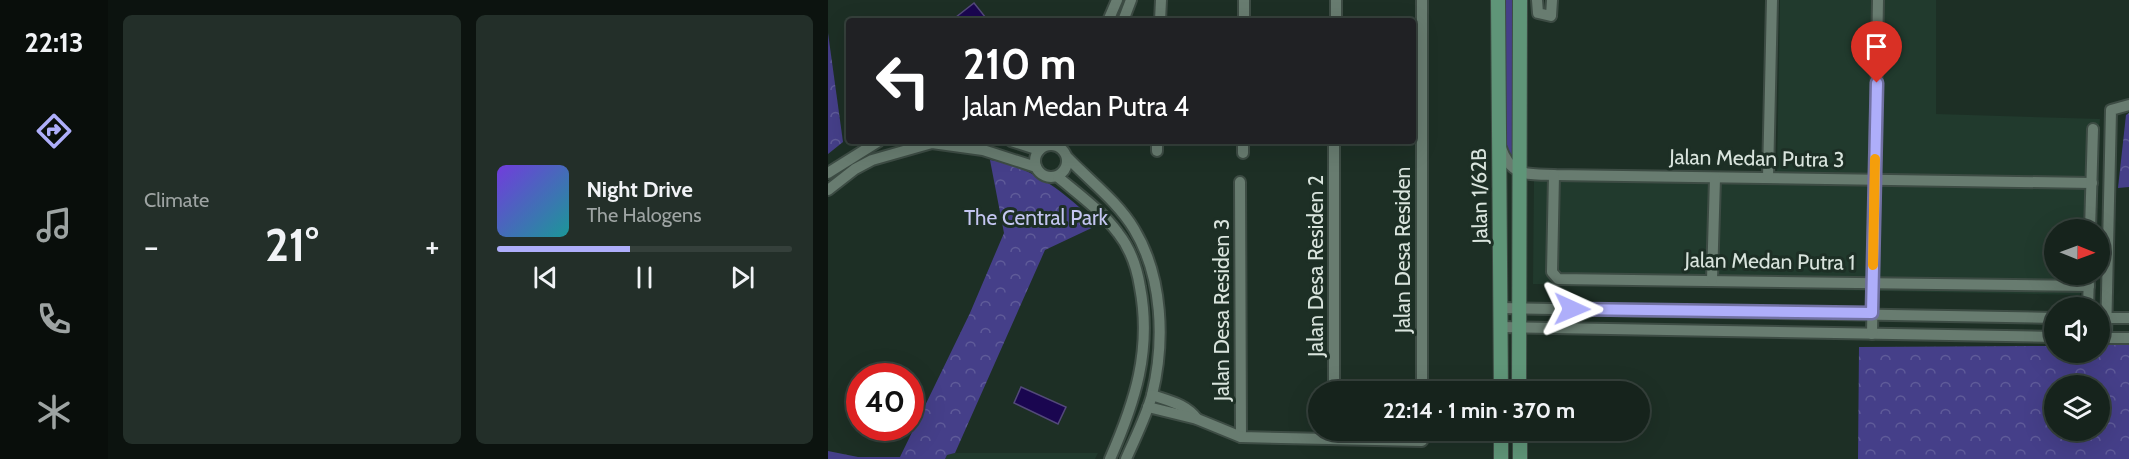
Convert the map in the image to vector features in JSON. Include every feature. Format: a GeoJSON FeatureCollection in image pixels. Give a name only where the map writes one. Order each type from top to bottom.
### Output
{"type":"FeatureCollection","features":[{"type":"Feature","properties":{"kind":"main road","name":"Jalan 1/62B"},"geometry":{"type":"LineString","coordinates":[[1498,0],[1501,381]]}},
{"type":"Feature","properties":{"kind":"main road","name":"Jalan 1/62B"},"geometry":{"type":"LineString","coordinates":[[1519,381],[1520,0]]}},
{"type":"Feature","properties":{"kind":"main road"},"geometry":{"type":"LineString","coordinates":[[1501,441],[1501,459]]}},
{"type":"Feature","properties":{"kind":"main road"},"geometry":{"type":"LineString","coordinates":[[1520,441],[1520,459]]}},
{"type":"Feature","properties":{"kind":"street"},"geometry":{"type":"LineString","coordinates":[[1109,18],[1117,0]]}},
{"type":"Feature","properties":{"kind":"street"},"geometry":{"type":"LineString","coordinates":[[1125,18],[1131,0]]}},
{"type":"Feature","properties":{"kind":"street"},"geometry":{"type":"LineString","coordinates":[[1160,18],[1161,0]]}},
{"type":"Feature","properties":{"kind":"street"},"geometry":{"type":"LineString","coordinates":[[1244,0],[1244,18]]}},
{"type":"Feature","properties":{"kind":"street"},"geometry":{"type":"LineString","coordinates":[[1336,0],[1336,18]]}},
{"type":"Feature","properties":{"kind":"street","name":"Jalan Desa Residen"},"geometry":{"type":"LineString","coordinates":[[1422,0],[1422,381]]}},
{"type":"Feature","properties":{"kind":"street"},"geometry":{"type":"LineString","coordinates":[[1537,0],[1538,13],[1541,16],[1551,16],[1552,0]]}},
{"type":"Feature","properties":{"kind":"street"},"geometry":{"type":"LineString","coordinates":[[1768,177],[1772,0]]}},
{"type":"Feature","properties":{"kind":"street"},"geometry":{"type":"LineString","coordinates":[[1872,334],[1878,0]]}},
{"type":"Feature","properties":{"kind":"street"},"geometry":{"type":"LineString","coordinates":[[2104,297],[2111,110],[2129,105]]}},
{"type":"Feature","properties":{"kind":"street"},"geometry":{"type":"LineString","coordinates":[[2090,219],[2093,129]]}},
{"type":"Feature","properties":{"kind":"street"},"geometry":{"type":"LineString","coordinates":[[828,173],[874,144]]}},
{"type":"Feature","properties":{"kind":"street"},"geometry":{"type":"LineString","coordinates":[[828,190],[855,169],[872,160],[928,144]]}},
{"type":"Feature","properties":{"kind":"street"},"geometry":{"type":"LineString","coordinates":[[939,144],[983,150],[1036,167],[1047,178],[1058,177],[1066,169],[1071,144]]}},
{"type":"Feature","properties":{"kind":"street"},"geometry":{"type":"LineString","coordinates":[[1020,144],[1039,150],[1054,144]]}},
{"type":"Feature","properties":{"kind":"street"},"geometry":{"type":"LineString","coordinates":[[1057,144],[1123,214],[1146,253],[1157,301],[1159,345],[1152,395],[1126,459]]}},
{"type":"Feature","properties":{"kind":"street"},"geometry":{"type":"LineString","coordinates":[[1243,144],[1243,153]]}},
{"type":"Feature","properties":{"kind":"street","name":"Jalan Desa Residen 2"},"geometry":{"type":"LineString","coordinates":[[1334,144],[1334,381]]}},
{"type":"Feature","properties":{"kind":"street"},"geometry":{"type":"LineString","coordinates":[[1499,145],[1507,162],[1519,173]]}},
{"type":"Feature","properties":{"kind":"street"},"geometry":{"type":"LineString","coordinates":[[1036,167],[1035,158],[1039,150]]}},
{"type":"Feature","properties":{"kind":"street","name":"Jalan Medan Putra 3"},"geometry":{"type":"LineString","coordinates":[[1519,173],[2092,183]]}},
{"type":"Feature","properties":{"kind":"street","name":"Jalan Medan Putra 1"},"geometry":{"type":"LineString","coordinates":[[1554,175],[1552,272],[1558,279],[2089,286]]}},
{"type":"Feature","properties":{"kind":"street"},"geometry":{"type":"LineString","coordinates":[[1058,177],[1119,234],[1133,260],[1143,301],[1145,348],[1138,388],[1110,459]]}},
{"type":"Feature","properties":{"kind":"street"},"geometry":{"type":"LineString","coordinates":[[1712,280],[1715,178]]}},
{"type":"Feature","properties":{"kind":"street","name":"Jalan Desa Residen 3"},"geometry":{"type":"LineString","coordinates":[[1240,182],[1241,437]]}},
{"type":"Feature","properties":{"kind":"street"},"geometry":{"type":"LineString","coordinates":[[2088,297],[2089,286]]}},
{"type":"Feature","properties":{"kind":"street"},"geometry":{"type":"LineString","coordinates":[[1502,308],[2044,318]]}},
{"type":"Feature","properties":{"kind":"street"},"geometry":{"type":"LineString","coordinates":[[2110,318],[2129,318]]}},
{"type":"Feature","properties":{"kind":"street"},"geometry":{"type":"LineString","coordinates":[[1501,327],[2044,337]]}},
{"type":"Feature","properties":{"kind":"street"},"geometry":{"type":"LineString","coordinates":[[2110,338],[2129,339]]}},
{"type":"Feature","properties":{"kind":"street"},"geometry":{"type":"LineString","coordinates":[[1152,395],[1179,404],[1191,411],[1197,420]]}},
{"type":"Feature","properties":{"kind":"street"},"geometry":{"type":"LineString","coordinates":[[1148,407],[1197,420],[1241,437],[1308,436]]}},
{"type":"Feature","properties":{"kind":"shaded area"},"geometry":{"type":"Polygon","coordinates":[[[1780,0],[1936,0],[1936,114],[2100,119],[2088,219],[2044,219],[2044,285],[2082,285],[2080,295],[1533,284],[1534,180],[1777,171],[1780,0]]]}},
{"type":"Feature","properties":{"kind":"shaded area"},"geometry":{"type":"Polygon","coordinates":[[[974,3],[986,18],[955,18],[974,3]]]}},
{"type":"Feature","properties":{"kind":"shaded area"},"geometry":{"type":"Polygon","coordinates":[[[1021,387],[1066,407],[1058,424],[1014,403],[1021,387]]]}},
{"type":"Feature","properties":{"kind":"shaded area"},"geometry":{"type":"Polygon","coordinates":[[[955,453],[1098,453],[1095,459],[945,459],[947,455],[955,453]]]}},
{"type":"Feature","properties":{"kind":"green space"},"geometry":{"type":"Polygon","coordinates":[[[1504,0],[1513,0],[1514,159],[1505,145],[1504,0]]]}},
{"type":"Feature","properties":{"kind":"green space"},"geometry":{"type":"Polygon","coordinates":[[[828,33],[843,142],[828,154],[828,33]]]}},
{"type":"Feature","properties":{"kind":"green space"},"geometry":{"type":"Polygon","coordinates":[[[2129,113],[2129,187],[2118,188],[2126,115],[2129,113]]]}},
{"type":"Feature","properties":{"kind":"green space","name":"The Central Park"},"geometry":{"type":"Polygon","coordinates":[[[990,160],[1036,176],[1075,203],[1098,225],[1045,250],[955,453],[947,455],[945,459],[828,459],[828,451],[858,457],[900,457],[908,441],[924,441],[924,408],[970,313],[1004,233],[990,160]]]}},
{"type":"Feature","properties":{"kind":"green space"},"geometry":{"type":"Polygon","coordinates":[[[2110,345],[2129,345],[2129,459],[1858,459],[1859,347],[2044,346],[2044,363],[2110,363],[2110,345]]]}},
{"type":"Feature","properties":{"kind":"slow traffic"},"geometry":{"type":"LineString","coordinates":[[1873,265],[1875,159]]}},
{"type":"Feature","properties":{"kind":"route"},"geometry":{"type":"LineString","coordinates":[[1572,309],[1872,313],[1877,83]]}}]}
